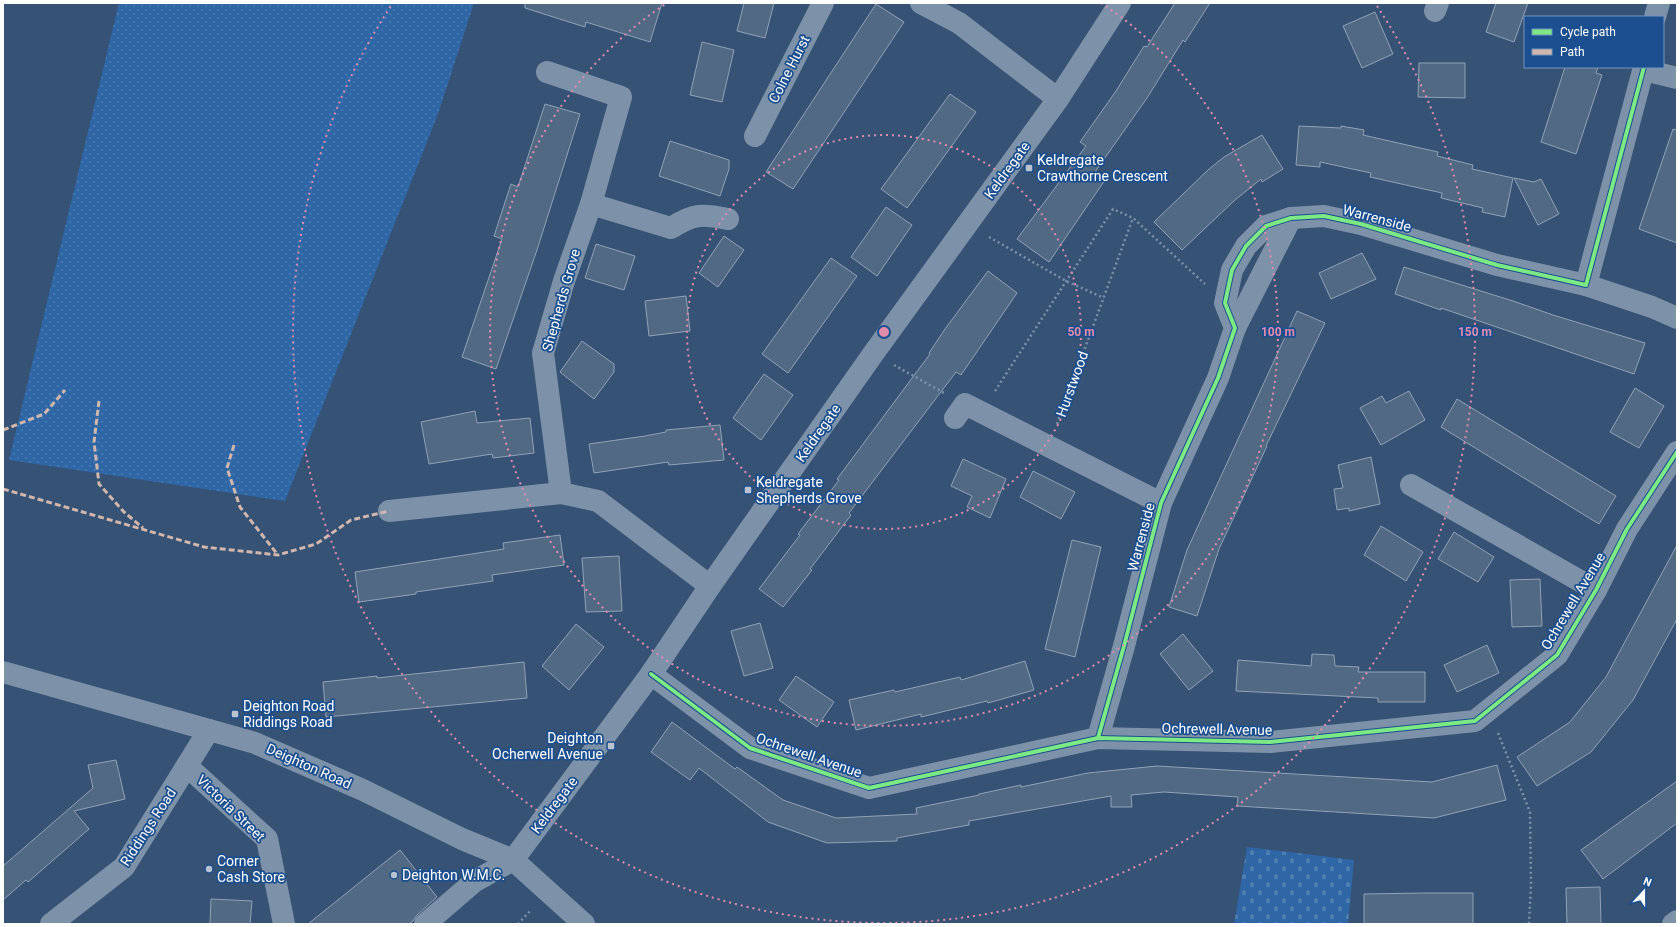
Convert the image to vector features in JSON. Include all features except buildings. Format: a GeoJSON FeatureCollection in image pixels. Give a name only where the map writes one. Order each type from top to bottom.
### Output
{"type":"FeatureCollection","features":[{"type":"Feature","properties":{"kind":"street","name":"Colne Hurst"},"geometry":{"type":"LineString","coordinates":[[755,136],[823,3]]}},
{"type":"Feature","properties":{"kind":"street"},"geometry":{"type":"LineString","coordinates":[[921,3],[959,23],[1058,99]]}},
{"type":"Feature","properties":{"kind":"street","name":"Keldregate"},"geometry":{"type":"LineString","coordinates":[[512,860],[651,674],[710,586],[873,354],[1058,99],[1120,3]]}},
{"type":"Feature","properties":{"kind":"street"},"geometry":{"type":"LineString","coordinates":[[1655,16],[1658,3]]}},
{"type":"Feature","properties":{"kind":"street"},"geometry":{"type":"LineString","coordinates":[[1677,78],[1644,68],[1586,285],[1652,307],[1677,318]]}},
{"type":"Feature","properties":{"kind":"street","name":"Shepherds Grove"},"geometry":{"type":"LineString","coordinates":[[547,72],[620,97],[591,204],[564,281],[543,353],[561,493]]}},
{"type":"Feature","properties":{"kind":"street"},"geometry":{"type":"LineString","coordinates":[[591,204],[672,228],[686,218],[707,215],[728,219]]}},
{"type":"Feature","properties":{"kind":"street","name":"Warrenside"},"geometry":{"type":"LineString","coordinates":[[1225,303],[1232,270],[1246,246],[1266,226],[1291,218],[1324,216],[1361,224],[1497,265],[1586,285]]}},
{"type":"Feature","properties":{"kind":"street","name":"Warrenside"},"geometry":{"type":"LineString","coordinates":[[1098,738],[1124,646],[1161,503],[1218,378],[1235,328],[1291,218]]}},
{"type":"Feature","properties":{"kind":"street"},"geometry":{"type":"LineString","coordinates":[[1225,303],[1235,328]]}},
{"type":"Feature","properties":{"kind":"street"},"geometry":{"type":"LineString","coordinates":[[967,411],[1048,447],[1161,503]]}},
{"type":"Feature","properties":{"kind":"street","name":"Ochrewell Avenue"},"geometry":{"type":"LineString","coordinates":[[651,674],[750,748],[869,788],[1098,738],[1270,742],[1475,721],[1557,655],[1596,590],[1627,529],[1677,452]]}},
{"type":"Feature","properties":{"kind":"street","name":"Ochrewell Avenue"},"geometry":{"type":"LineString","coordinates":[[1411,484],[1596,590]]}},
{"type":"Feature","properties":{"kind":"street"},"geometry":{"type":"LineString","coordinates":[[389,511],[561,493],[598,501],[710,586]]}},
{"type":"Feature","properties":{"kind":"street","name":"Deighton Road"},"geometry":{"type":"LineString","coordinates":[[3,672],[255,742],[363,790],[462,839],[512,860],[584,924]]}},
{"type":"Feature","properties":{"kind":"street","name":"Riddings Road"},"geometry":{"type":"LineString","coordinates":[[51,924],[124,867],[209,730]]}},
{"type":"Feature","properties":{"kind":"street","name":"Victoria Street"},"geometry":{"type":"LineString","coordinates":[[188,766],[267,839],[284,924]]}},
{"type":"Feature","properties":{"kind":"street"},"geometry":{"type":"LineString","coordinates":[[425,924],[475,881],[512,860]]}},
{"type":"Feature","properties":{"kind":"street"},"geometry":{"type":"LineString","coordinates":[[1673,924],[1677,921]]}},
{"type":"Feature","properties":{"kind":"path"},"geometry":{"type":"LineString","coordinates":[[873,354],[967,411],[1066,281],[1113,209],[1133,218],[1225,303]]}},
{"type":"Feature","properties":{"kind":"path"},"geometry":{"type":"LineString","coordinates":[[968,225],[1066,281],[1104,298]]}},
{"type":"Feature","properties":{"kind":"path"},"geometry":{"type":"LineString","coordinates":[[1489,710],[1530,812],[1531,884],[1529,924]]}},
{"type":"Feature","properties":{"kind":"green space"},"geometry":{"type":"Polygon","coordinates":[[[119,3],[474,3],[438,114],[285,501],[9,460],[119,3]]]}},
{"type":"Feature","properties":{"kind":"green space"},"geometry":{"type":"Polygon","coordinates":[[[1247,847],[1354,860],[1348,924],[1234,924],[1247,847]]]}},
{"type":"Feature","properties":{"kind":"marked path"},"geometry":{"type":"LineString","coordinates":[[3,430],[44,414],[65,390]]}},
{"type":"Feature","properties":{"kind":"marked path"},"geometry":{"type":"LineString","coordinates":[[99,401],[94,442],[99,484],[124,512],[143,528]]}},
{"type":"Feature","properties":{"kind":"marked path"},"geometry":{"type":"LineString","coordinates":[[234,445],[227,468],[240,507],[278,555]]}},
{"type":"Feature","properties":{"kind":"marked path"},"geometry":{"type":"LineString","coordinates":[[3,489],[204,547],[278,555],[316,544],[351,520],[389,511]]}},
{"type":"Feature","properties":{"kind":"cycle path"},"geometry":{"type":"LineString","coordinates":[[1098,738],[1124,646],[1161,503],[1218,378],[1235,328],[1225,303],[1232,270],[1246,246],[1266,226],[1291,218],[1324,216],[1361,224],[1497,265],[1586,285],[1644,68]]}},
{"type":"Feature","properties":{"kind":"cycle path"},"geometry":{"type":"LineString","coordinates":[[651,674],[750,748],[869,788],[1098,738],[1270,742],[1475,721],[1557,655],[1596,590],[1627,529],[1677,452]]}},
{"type":"Feature","properties":{"kind":"place","name":"Keldregate Crawthorne Crescent"},"geometry":{"type":"Point","coordinates":[1029,168]}},
{"type":"Feature","properties":{"kind":"place","name":"Keldregate Shepherds Grove"},"geometry":{"type":"Point","coordinates":[748,490]}},
{"type":"Feature","properties":{"kind":"place","name":"Deighton Road Riddings Road"},"geometry":{"type":"Point","coordinates":[235,714]}},
{"type":"Feature","properties":{"kind":"place","name":"Deighton Ocherwell Avenue"},"geometry":{"type":"Point","coordinates":[611,746]}},
{"type":"Feature","properties":{"kind":"place","name":"Corner Cash Store"},"geometry":{"type":"Point","coordinates":[209,869]}},
{"type":"Feature","properties":{"kind":"place","name":"Deighton W.M.C."},"geometry":{"type":"Point","coordinates":[394,875]}}]}
